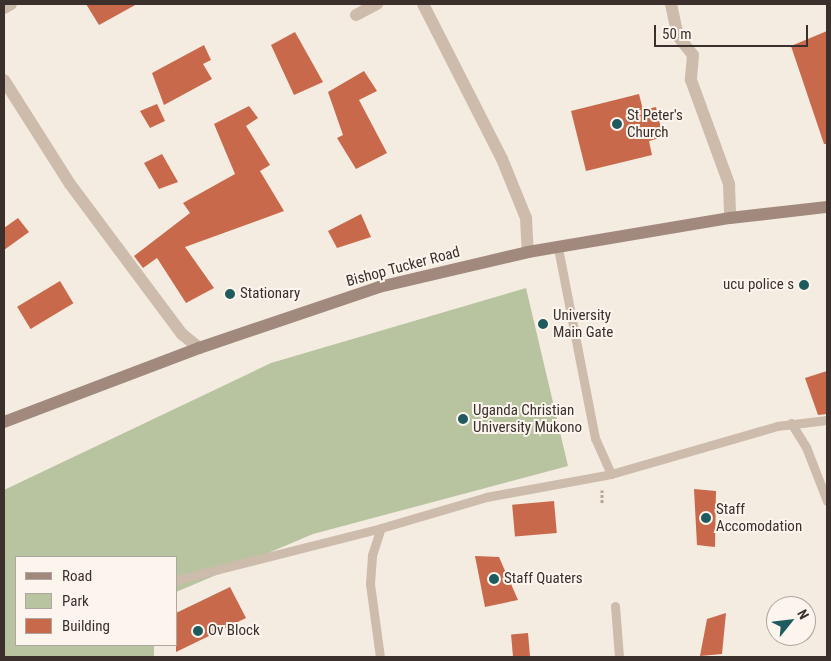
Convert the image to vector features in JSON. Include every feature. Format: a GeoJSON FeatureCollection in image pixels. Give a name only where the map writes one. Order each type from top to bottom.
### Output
{"type":"FeatureCollection","features":[{"type":"Feature","properties":{"kind":"main road","name":"Bishop Tucker Road"},"geometry":{"type":"LineString","coordinates":[[4,422],[199,348],[380,288],[528,252],[730,218],[827,207]]}},
{"type":"Feature","properties":{"kind":"street"},"geometry":{"type":"LineString","coordinates":[[4,8],[11,4]]}},
{"type":"Feature","properties":{"kind":"street"},"geometry":{"type":"LineString","coordinates":[[356,15],[377,4]]}},
{"type":"Feature","properties":{"kind":"street"},"geometry":{"type":"LineString","coordinates":[[411,4],[425,7],[502,159],[526,218],[528,252]]}},
{"type":"Feature","properties":{"kind":"street"},"geometry":{"type":"LineString","coordinates":[[671,4],[678,36],[693,55],[691,80],[729,184],[730,218]]}},
{"type":"Feature","properties":{"kind":"street"},"geometry":{"type":"LineString","coordinates":[[4,80],[70,184],[182,334],[199,348]]}},
{"type":"Feature","properties":{"kind":"lane"},"geometry":{"type":"LineString","coordinates":[[558,248],[595,438],[611,474]]}},
{"type":"Feature","properties":{"kind":"lane"},"geometry":{"type":"LineString","coordinates":[[178,579],[381,528],[486,497],[611,474],[790,423],[827,420]]}},
{"type":"Feature","properties":{"kind":"lane"},"geometry":{"type":"LineString","coordinates":[[790,423],[806,447],[827,501]]}},
{"type":"Feature","properties":{"kind":"lane"},"geometry":{"type":"LineString","coordinates":[[380,657],[370,584],[372,555],[381,528]]}},
{"type":"Feature","properties":{"kind":"lane"},"geometry":{"type":"LineString","coordinates":[[615,606],[619,657]]}},
{"type":"Feature","properties":{"kind":"green space"},"geometry":{"type":"Polygon","coordinates":[[[526,288],[568,466],[313,534],[178,591],[178,556],[15,556],[15,646],[154,646],[154,657],[4,657],[4,490],[271,363],[526,288]]]}},
{"type":"Feature","properties":{"kind":"building"},"geometry":{"type":"Polygon","coordinates":[[[86,4],[137,4],[99,25],[86,4]]]}},
{"type":"Feature","properties":{"kind":"building"},"geometry":{"type":"Polygon","coordinates":[[[827,31],[827,144],[824,144],[791,46],[827,31]]]}},
{"type":"Feature","properties":{"kind":"building"},"geometry":{"type":"Polygon","coordinates":[[[295,32],[323,82],[294,95],[271,45],[295,32]]]}},
{"type":"Feature","properties":{"kind":"building"},"geometry":{"type":"Polygon","coordinates":[[[204,45],[211,60],[203,64],[212,79],[164,105],[152,73],[204,45]]]}},
{"type":"Feature","properties":{"kind":"building"},"geometry":{"type":"Polygon","coordinates":[[[364,71],[377,91],[359,100],[387,153],[356,169],[337,138],[343,135],[328,92],[364,71]]]}},
{"type":"Feature","properties":{"kind":"building","name":"St Peter's Church"},"geometry":{"type":"Polygon","coordinates":[[[639,94],[643,110],[656,107],[663,137],[649,141],[652,155],[586,171],[571,111],[639,94]]]}},
{"type":"Feature","properties":{"kind":"building"},"geometry":{"type":"Polygon","coordinates":[[[157,104],[165,121],[150,128],[140,111],[157,104]]]}},
{"type":"Feature","properties":{"kind":"building"},"geometry":{"type":"Polygon","coordinates":[[[249,106],[258,118],[246,126],[270,165],[260,171],[284,211],[185,247],[214,288],[186,303],[157,258],[143,268],[134,256],[190,213],[183,203],[235,174],[214,124],[249,106]]]}},
{"type":"Feature","properties":{"kind":"building"},"geometry":{"type":"Polygon","coordinates":[[[162,154],[178,182],[159,189],[144,163],[162,154]]]}},
{"type":"Feature","properties":{"kind":"building"},"geometry":{"type":"Polygon","coordinates":[[[361,214],[371,237],[337,248],[328,231],[361,214]]]}},
{"type":"Feature","properties":{"kind":"building"},"geometry":{"type":"Polygon","coordinates":[[[18,218],[29,232],[4,250],[4,228],[18,218]]]}},
{"type":"Feature","properties":{"kind":"building"},"geometry":{"type":"Polygon","coordinates":[[[60,281],[73,303],[31,329],[17,307],[60,281]]]}},
{"type":"Feature","properties":{"kind":"building"},"geometry":{"type":"Polygon","coordinates":[[[827,371],[827,414],[818,415],[805,378],[827,371]]]}},
{"type":"Feature","properties":{"kind":"building","name":"Staff Accomodation"},"geometry":{"type":"Polygon","coordinates":[[[694,489],[716,491],[715,547],[697,545],[694,489]]]}},
{"type":"Feature","properties":{"kind":"building"},"geometry":{"type":"Polygon","coordinates":[[[554,501],[557,533],[515,537],[512,505],[554,501]]]}},
{"type":"Feature","properties":{"kind":"building","name":"Staff Quaters"},"geometry":{"type":"Polygon","coordinates":[[[475,556],[499,557],[518,600],[485,607],[475,556]]]}},
{"type":"Feature","properties":{"kind":"building","name":"Ov Block"},"geometry":{"type":"Polygon","coordinates":[[[230,587],[246,618],[176,652],[176,646],[178,646],[178,612],[230,587]]]}},
{"type":"Feature","properties":{"kind":"building"},"geometry":{"type":"Polygon","coordinates":[[[726,613],[722,654],[700,656],[707,619],[726,613]]]}},
{"type":"Feature","properties":{"kind":"building"},"geometry":{"type":"Polygon","coordinates":[[[528,633],[530,657],[513,657],[511,634],[528,633]]]}},
{"type":"Feature","properties":{"kind":"place","name":"St Peter's Church"},"geometry":{"type":"Point","coordinates":[617,124]}},
{"type":"Feature","properties":{"kind":"place","name":"ucu police s"},"geometry":{"type":"Point","coordinates":[804,285]}},
{"type":"Feature","properties":{"kind":"place","name":"Stationary"},"geometry":{"type":"Point","coordinates":[230,294]}},
{"type":"Feature","properties":{"kind":"place","name":"University Main Gate"},"geometry":{"type":"Point","coordinates":[543,324]}},
{"type":"Feature","properties":{"kind":"place","name":"Uganda Christian University Mukono"},"geometry":{"type":"Point","coordinates":[463,419]}},
{"type":"Feature","properties":{"kind":"place","name":"Staff Accomodation"},"geometry":{"type":"Point","coordinates":[706,518]}},
{"type":"Feature","properties":{"kind":"place","name":"Staff Quaters"},"geometry":{"type":"Point","coordinates":[494,579]}},
{"type":"Feature","properties":{"kind":"place","name":"Ov Block"},"geometry":{"type":"Point","coordinates":[198,631]}}]}
